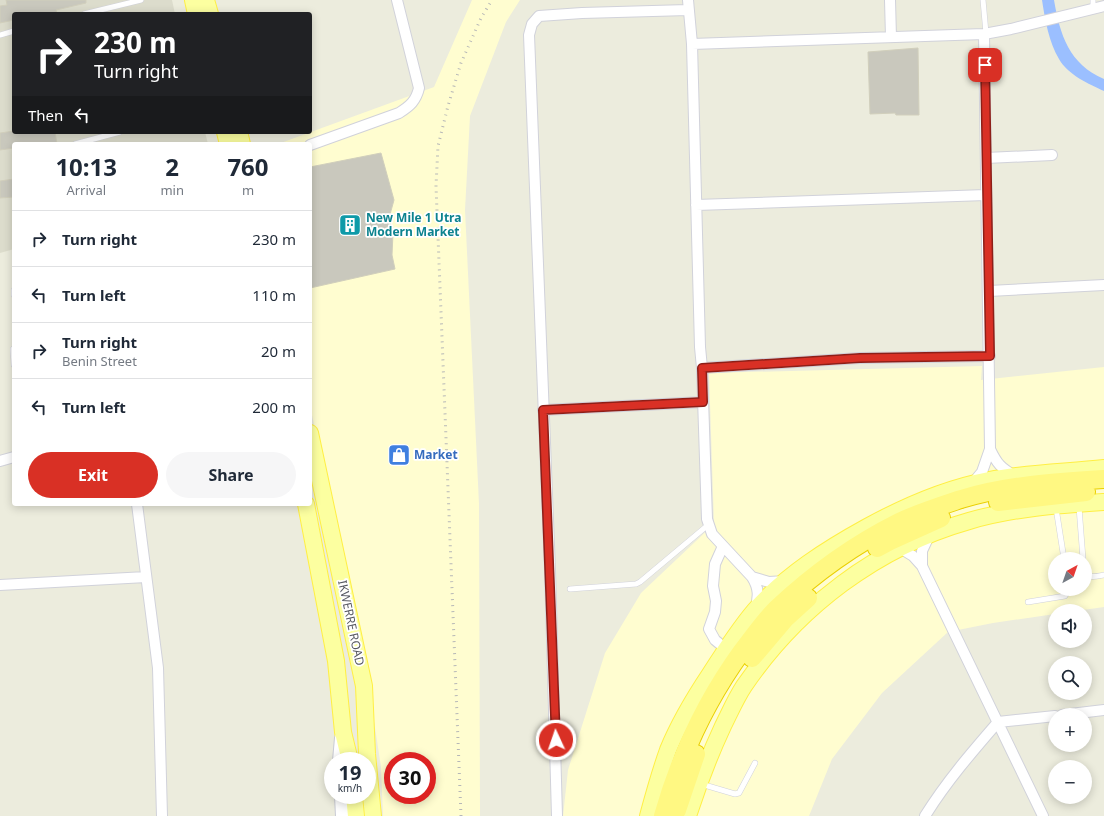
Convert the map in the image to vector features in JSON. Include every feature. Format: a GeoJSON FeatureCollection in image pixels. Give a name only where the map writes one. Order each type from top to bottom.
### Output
{"type":"FeatureCollection","features":[{"type":"Feature","properties":{"kind":"highway"},"geometry":{"type":"LineString","coordinates":[[663,816],[675,776],[689,741],[708,703],[733,663],[776,609],[838,558],[900,522],[962,499],[1104,479]]}},
{"type":"Feature","properties":{"kind":"highway"},"geometry":{"type":"LineString","coordinates":[[675,816],[695,756],[720,704],[760,646],[805,600],[833,577],[863,556],[890,541],[936,520],[1041,489],[1104,490]]}},
{"type":"Feature","properties":{"kind":"main road"},"geometry":{"type":"LineString","coordinates":[[193,0],[196,12]]}},
{"type":"Feature","properties":{"kind":"main road"},"geometry":{"type":"LineString","coordinates":[[206,0],[209,12]]}},
{"type":"Feature","properties":{"kind":"main road","name":"IKWERRE ROAD"},"geometry":{"type":"LineString","coordinates":[[312,442],[364,686],[367,754],[373,816]]}},
{"type":"Feature","properties":{"kind":"main road"},"geometry":{"type":"LineString","coordinates":[[688,816],[708,758],[732,706],[744,686],[784,636],[806,612],[868,565],[900,548],[969,521],[1002,514],[1041,489],[1104,468]]}},
{"type":"Feature","properties":{"kind":"main road"},"geometry":{"type":"LineString","coordinates":[[648,816],[668,750],[682,720],[726,649],[755,611],[785,581],[830,549],[880,520],[937,496],[972,484],[1041,489],[1079,504],[1104,502]]}},
{"type":"Feature","properties":{"kind":"main road","name":"IKWERRE ROAD"},"geometry":{"type":"LineString","coordinates":[[306,506],[336,661],[343,732]]}},
{"type":"Feature","properties":{"kind":"main road"},"geometry":{"type":"LineString","coordinates":[[343,732],[348,752]]}},
{"type":"Feature","properties":{"kind":"main road"},"geometry":{"type":"LineString","coordinates":[[355,804],[356,816]]}},
{"type":"Feature","properties":{"kind":"street"},"geometry":{"type":"LineString","coordinates":[[312,144],[399,113],[411,106],[417,97],[418,88],[397,0]]}},
{"type":"Feature","properties":{"kind":"street"},"geometry":{"type":"LineString","coordinates":[[890,0],[891,38]]}},
{"type":"Feature","properties":{"kind":"street"},"geometry":{"type":"LineString","coordinates":[[692,44],[891,38],[985,33],[1011,29],[1072,14],[1093,4],[1104,6]]}},
{"type":"Feature","properties":{"kind":"street"},"geometry":{"type":"LineString","coordinates":[[557,816],[550,570],[529,35],[532,24],[539,16],[688,5],[692,44],[700,346],[708,525],[712,534],[752,577],[758,590],[758,600],[755,611]]}},
{"type":"Feature","properties":{"kind":"street"},"geometry":{"type":"LineString","coordinates":[[972,484],[982,472],[990,449],[985,33]]}},
{"type":"Feature","properties":{"kind":"street"},"geometry":{"type":"LineString","coordinates":[[986,158],[1052,155]]}},
{"type":"Feature","properties":{"kind":"street"},"geometry":{"type":"LineString","coordinates":[[696,205],[986,195]]}},
{"type":"Feature","properties":{"kind":"street"},"geometry":{"type":"LineString","coordinates":[[989,291],[1104,284]]}},
{"type":"Feature","properties":{"kind":"street"},"geometry":{"type":"LineString","coordinates":[[702,368],[860,358],[990,356]]}},
{"type":"Feature","properties":{"kind":"street"},"geometry":{"type":"LineString","coordinates":[[543,410],[703,402]]}},
{"type":"Feature","properties":{"kind":"street"},"geometry":{"type":"LineString","coordinates":[[990,449],[996,461],[1003,469],[1041,489]]}},
{"type":"Feature","properties":{"kind":"street"},"geometry":{"type":"LineString","coordinates":[[0,461],[12,458]]}},
{"type":"Feature","properties":{"kind":"street"},"geometry":{"type":"LineString","coordinates":[[137,506],[158,668],[162,816]]}},
{"type":"Feature","properties":{"kind":"street"},"geometry":{"type":"LineString","coordinates":[[922,566],[922,551],[930,535]]}},
{"type":"Feature","properties":{"kind":"street"},"geometry":{"type":"LineString","coordinates":[[723,546],[715,564],[713,586],[716,601],[715,612],[710,629],[715,640],[726,649]]}},
{"type":"Feature","properties":{"kind":"street"},"geometry":{"type":"LineString","coordinates":[[900,548],[913,556],[922,566],[1043,816]]}},
{"type":"Feature","properties":{"kind":"street"},"geometry":{"type":"LineString","coordinates":[[0,585],[146,577]]}},
{"type":"Feature","properties":{"kind":"street"},"geometry":{"type":"LineString","coordinates":[[752,577],[769,582],[785,581]]}},
{"type":"Feature","properties":{"kind":"street"},"geometry":{"type":"LineString","coordinates":[[1092,711],[1104,710]]}},
{"type":"Feature","properties":{"kind":"street"},"geometry":{"type":"LineString","coordinates":[[925,816],[938,794],[998,722],[1048,717]]}},
{"type":"Feature","properties":{"kind":"street","name":"IKWERRE ROAD"},"geometry":{"type":"LineString","coordinates":[[341,752],[343,732]]}},
{"type":"Feature","properties":{"kind":"street"},"geometry":{"type":"LineString","coordinates":[[342,804],[343,816]]}},
{"type":"Feature","properties":{"kind":"lane"},"geometry":{"type":"LineString","coordinates":[[92,12],[141,0]]}},
{"type":"Feature","properties":{"kind":"lane"},"geometry":{"type":"LineString","coordinates":[[983,0],[985,33]]}},
{"type":"Feature","properties":{"kind":"lane"},"geometry":{"type":"LineString","coordinates":[[0,35],[12,32]]}},
{"type":"Feature","properties":{"kind":"lane"},"geometry":{"type":"LineString","coordinates":[[82,142],[112,134]]}},
{"type":"Feature","properties":{"kind":"lane"},"geometry":{"type":"LineString","coordinates":[[1041,489],[1062,552]]}},
{"type":"Feature","properties":{"kind":"lane"},"geometry":{"type":"LineString","coordinates":[[1079,504],[1082,552]]}},
{"type":"Feature","properties":{"kind":"lane"},"geometry":{"type":"LineString","coordinates":[[570,589],[636,584],[708,525]]}},
{"type":"Feature","properties":{"kind":"lane"},"geometry":{"type":"LineString","coordinates":[[1092,577],[1104,575]]}},
{"type":"Feature","properties":{"kind":"lane"},"geometry":{"type":"LineString","coordinates":[[1028,602],[1065,596]]}},
{"type":"Feature","properties":{"kind":"lane"},"geometry":{"type":"LineString","coordinates":[[698,784],[735,794],[739,793],[755,763]]}},
{"type":"Feature","properties":{"kind":"shaded area"},"geometry":{"type":"Polygon","coordinates":[[[0,0],[172,0],[175,12],[12,12],[12,134],[206,134],[208,142],[12,142],[12,250],[0,253],[0,0]]]}},
{"type":"Feature","properties":{"kind":"shaded area","name":"Market"},"geometry":{"type":"Polygon","coordinates":[[[472,0],[520,0],[506,22],[470,116],[465,210],[479,504],[480,816],[383,816],[381,767],[362,642],[312,415],[312,142],[283,142],[305,134],[312,134],[312,132],[434,87],[472,0]]]}},
{"type":"Feature","properties":{"kind":"shaded area"},"geometry":{"type":"Polygon","coordinates":[[[982,366],[981,380],[1104,367],[1104,607],[1092,609],[1092,604],[1048,604],[1048,615],[993,623],[948,632],[882,693],[832,759],[809,816],[563,816],[568,770],[605,653],[641,593],[714,524],[709,373],[982,366]]]}},
{"type":"Feature","properties":{"kind":"water"},"geometry":{"type":"Polygon","coordinates":[[[1042,0],[1054,0],[1059,25],[1068,47],[1074,57],[1082,65],[1092,73],[1104,79],[1104,91],[1073,74],[1063,65],[1050,38],[1042,0]]]}},
{"type":"Feature","properties":{"kind":"building"},"geometry":{"type":"Polygon","coordinates":[[[6,0],[86,0],[86,3],[56,10],[57,12],[12,12],[12,20],[0,23],[0,6],[7,5],[6,0]]]}},
{"type":"Feature","properties":{"kind":"building"},"geometry":{"type":"Polygon","coordinates":[[[918,48],[919,115],[896,115],[895,113],[870,114],[868,52],[918,48]]]}},
{"type":"Feature","properties":{"kind":"building"},"geometry":{"type":"Polygon","coordinates":[[[12,131],[12,134],[55,134],[57,142],[12,142],[12,148],[0,150],[0,133],[12,131]]]}},
{"type":"Feature","properties":{"kind":"building","name":"New Mile 1 Utra Modern Market"},"geometry":{"type":"Polygon","coordinates":[[[381,153],[394,200],[389,218],[393,233],[392,255],[395,269],[312,288],[312,167],[381,153]]]}},
{"type":"Feature","properties":{"kind":"building"},"geometry":{"type":"Polygon","coordinates":[[[12,179],[12,197],[0,198],[0,181],[12,179]]]}},
{"type":"Feature","properties":{"kind":"railway"},"geometry":{"type":"LineString","coordinates":[[461,816],[436,186],[438,146],[448,106],[461,63],[481,18],[492,0]]}},
{"type":"Feature","properties":{"kind":"place","name":"New Mile 1 Utra Modern Market"},"geometry":{"type":"Point","coordinates":[350,225]}},
{"type":"Feature","properties":{"kind":"place","name":"Market"},"geometry":{"type":"Point","coordinates":[399,455]}},
{"type":"Feature","properties":{"kind":"route"},"geometry":{"type":"LineString","coordinates":[[556,740],[543,410],[703,402],[702,368],[860,358],[990,356],[985,65]]}}]}
